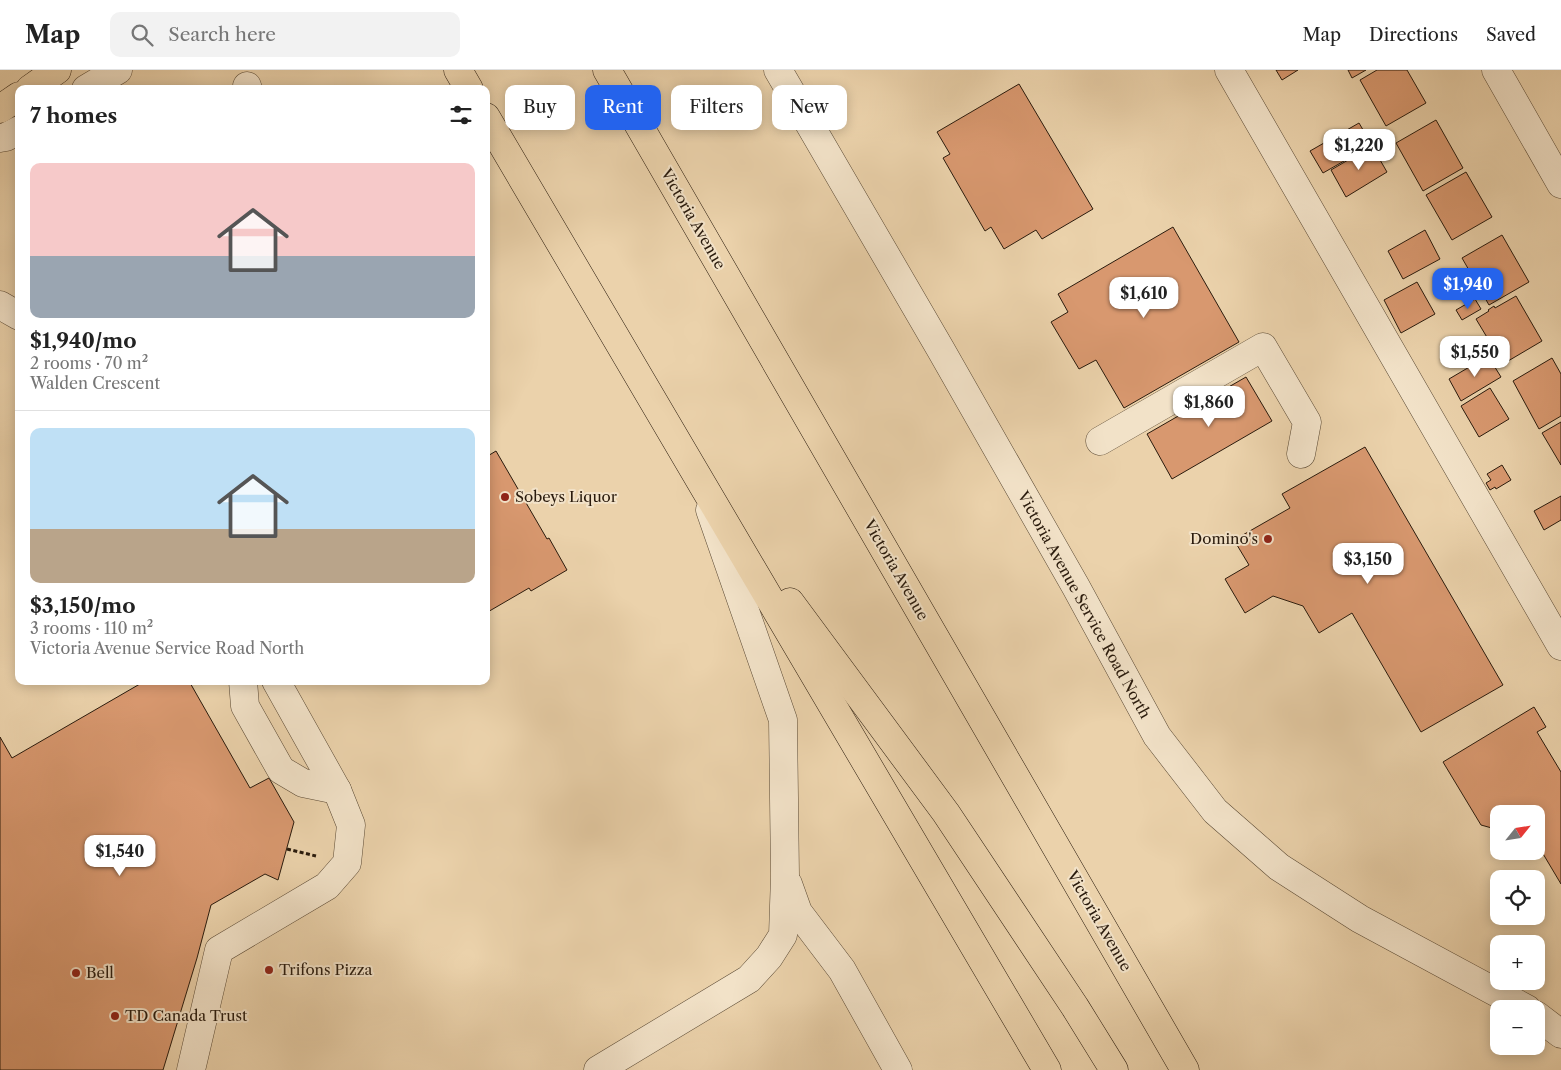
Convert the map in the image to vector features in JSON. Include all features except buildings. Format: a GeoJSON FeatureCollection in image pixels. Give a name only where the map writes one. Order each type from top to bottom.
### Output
{"type":"FeatureCollection","features":[{"type":"Feature","properties":{"kind":"highway"},"geometry":{"type":"LineString","coordinates":[[36,85],[57,70]]}},
{"type":"Feature","properties":{"kind":"highway"},"geometry":{"type":"LineString","coordinates":[[458,70],[467,85]]}},
{"type":"Feature","properties":{"kind":"highway","name":"Victoria Avenue"},"geometry":{"type":"LineString","coordinates":[[607,70],[1185,1070]]}},
{"type":"Feature","properties":{"kind":"highway"},"geometry":{"type":"LineString","coordinates":[[0,109],[15,99]]}},
{"type":"Feature","properties":{"kind":"highway"},"geometry":{"type":"LineString","coordinates":[[490,124],[1048,1070]]}},
{"type":"Feature","properties":{"kind":"highway"},"geometry":{"type":"LineString","coordinates":[[700,480],[946,813],[1114,1070]]}},
{"type":"Feature","properties":{"kind":"street"},"geometry":{"type":"LineString","coordinates":[[93,85],[118,70]]}},
{"type":"Feature","properties":{"kind":"street","name":"Victoria Avenue Service Road North"},"geometry":{"type":"LineString","coordinates":[[778,70],[941,350],[1071,579],[1157,736],[1215,811],[1279,867],[1360,920],[1510,1000]]}},
{"type":"Feature","properties":{"kind":"street"},"geometry":{"type":"LineString","coordinates":[[1229,70],[1561,646]]}},
{"type":"Feature","properties":{"kind":"street"},"geometry":{"type":"LineString","coordinates":[[1496,70],[1561,184]]}},
{"type":"Feature","properties":{"kind":"street"},"geometry":{"type":"LineString","coordinates":[[0,138],[15,132]]}},
{"type":"Feature","properties":{"kind":"street"},"geometry":{"type":"LineString","coordinates":[[0,305],[15,314]]}},
{"type":"Feature","properties":{"kind":"street"},"geometry":{"type":"LineString","coordinates":[[1100,441],[1263,347],[1307,422],[1301,454]]}},
{"type":"Feature","properties":{"kind":"street"},"geometry":{"type":"LineString","coordinates":[[604,1068],[749,978],[769,957],[783,935],[785,876],[783,720],[700,480]]}},
{"type":"Feature","properties":{"kind":"street"},"geometry":{"type":"LineString","coordinates":[[243,685],[244,706],[281,770],[303,783],[337,790]]}},
{"type":"Feature","properties":{"kind":"street"},"geometry":{"type":"LineString","coordinates":[[191,1070],[219,950],[327,886],[346,862],[351,825],[337,790],[278,685]]}},
{"type":"Feature","properties":{"kind":"street"},"geometry":{"type":"LineString","coordinates":[[785,876],[798,912],[842,970],[898,1070]]}},
{"type":"Feature","properties":{"kind":"street"},"geometry":{"type":"LineString","coordinates":[[1545,1022],[1561,1034]]}},
{"type":"Feature","properties":{"kind":"place","name":"Sobeys Liquor"},"geometry":{"type":"Point","coordinates":[505,497]}},
{"type":"Feature","properties":{"kind":"place","name":"Domino's"},"geometry":{"type":"Point","coordinates":[1268,539]}},
{"type":"Feature","properties":{"kind":"place","name":"Trifons Pizza"},"geometry":{"type":"Point","coordinates":[269,970]}},
{"type":"Feature","properties":{"kind":"place","name":"Bell"},"geometry":{"type":"Point","coordinates":[76,973]}},
{"type":"Feature","properties":{"kind":"place","name":"TD Canada Trust"},"geometry":{"type":"Point","coordinates":[115,1016]}}]}
